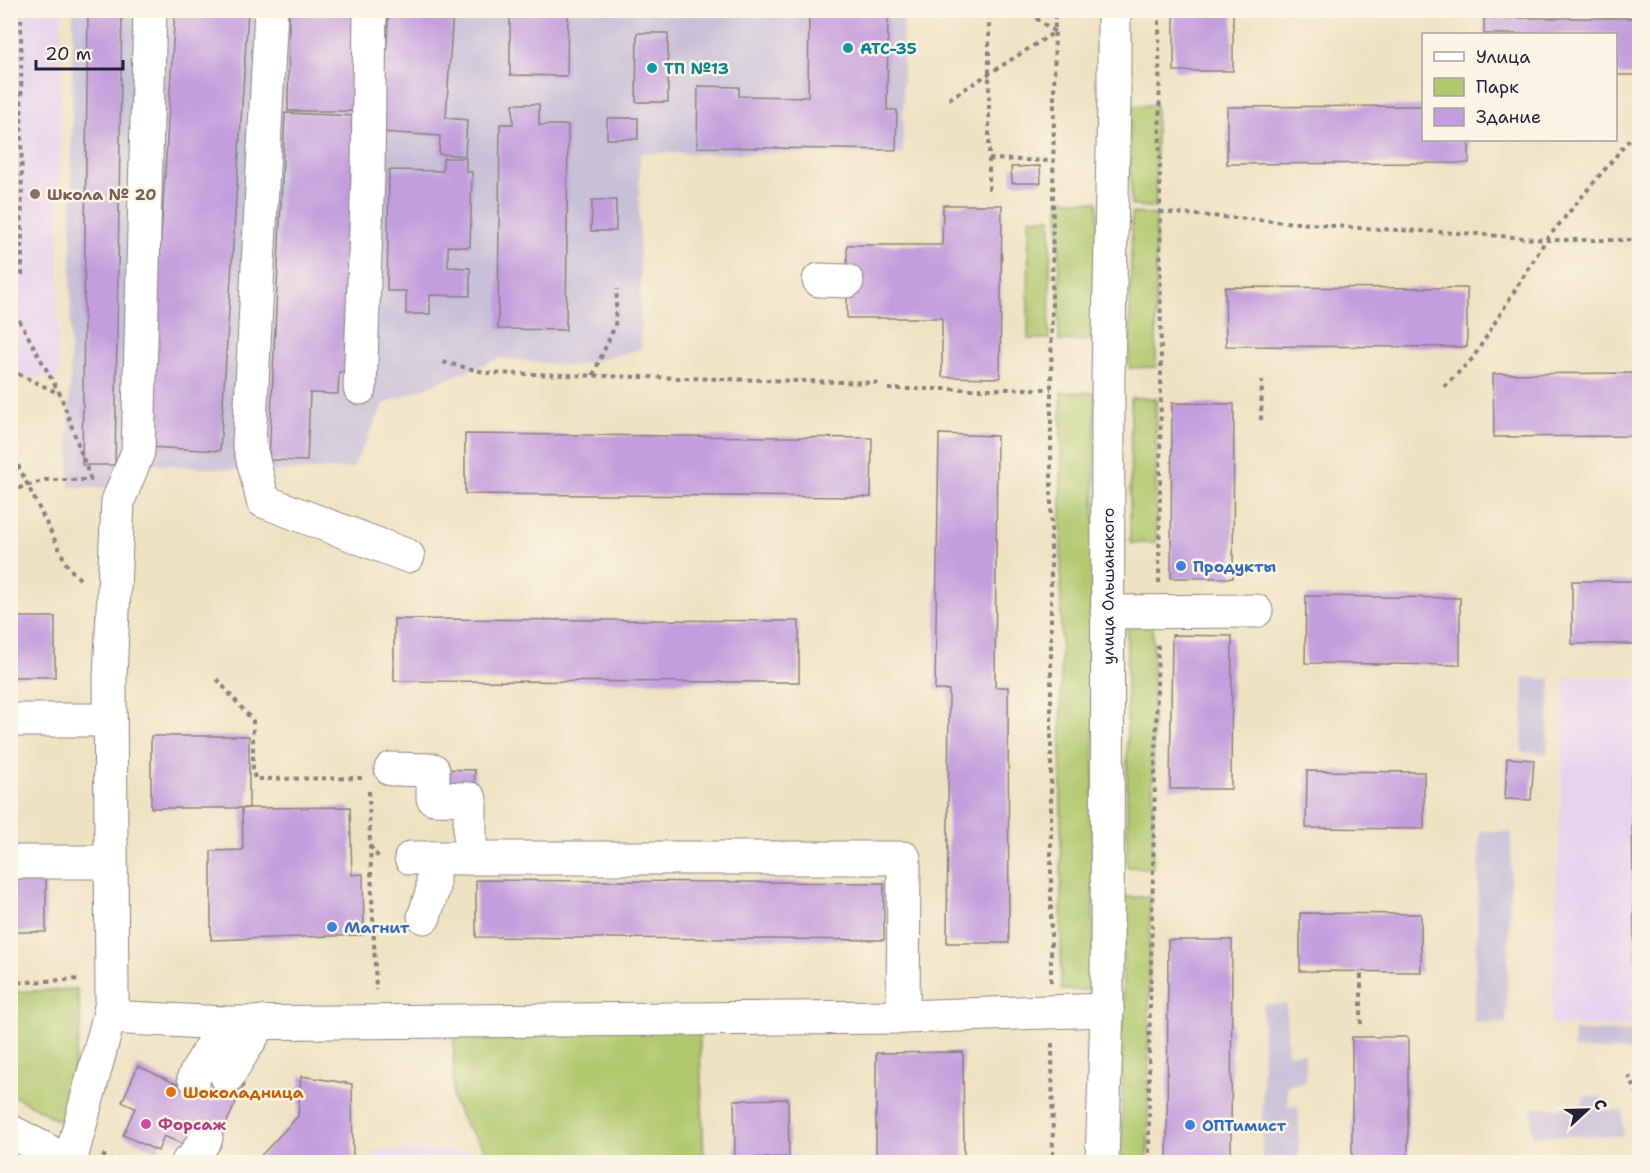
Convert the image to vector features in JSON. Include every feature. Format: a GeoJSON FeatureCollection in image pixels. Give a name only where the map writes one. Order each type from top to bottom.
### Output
{"type":"FeatureCollection","features":[{"type":"Feature","properties":{"kind":"street"},"geometry":{"type":"LineString","coordinates":[[10,1131],[69,1162],[109,1017],[111,1001],[110,677],[118,501],[138,452],[150,10]]}},
{"type":"Feature","properties":{"kind":"street"},"geometry":{"type":"LineString","coordinates":[[271,10],[249,443],[263,501],[408,556]]}},
{"type":"Feature","properties":{"kind":"street"},"geometry":{"type":"LineString","coordinates":[[360,388],[368,175],[370,10]]}},
{"type":"Feature","properties":{"kind":"street","name":"улица Ольшанского"},"geometry":{"type":"LineString","coordinates":[[1102,1162],[1107,1010],[1108,377],[1114,10]]}},
{"type":"Feature","properties":{"kind":"street"},"geometry":{"type":"LineString","coordinates":[[1107,612],[1256,611]]}},
{"type":"Feature","properties":{"kind":"street"},"geometry":{"type":"LineString","coordinates":[[10,720],[110,720]]}},
{"type":"Feature","properties":{"kind":"street"},"geometry":{"type":"LineString","coordinates":[[376,779],[433,770],[433,798],[470,799],[470,858]]}},
{"type":"Feature","properties":{"kind":"street"},"geometry":{"type":"LineString","coordinates":[[424,917],[433,889],[422,858],[904,858],[903,1017]]}},
{"type":"Feature","properties":{"kind":"street"},"geometry":{"type":"LineString","coordinates":[[10,862],[111,862]]}},
{"type":"Feature","properties":{"kind":"street"},"geometry":{"type":"LineString","coordinates":[[109,1017],[224,1023],[903,1017],[1107,1010]]}},
{"type":"Feature","properties":{"kind":"street"},"geometry":{"type":"LineString","coordinates":[[227,1077],[261,1022]]}},
{"type":"Feature","properties":{"kind":"street"},"geometry":{"type":"LineString","coordinates":[[194,1077],[224,1023]]}},
{"type":"Feature","properties":{"kind":"path"},"geometry":{"type":"LineString","coordinates":[[21,10],[22,275]]}},
{"type":"Feature","properties":{"kind":"path"},"geometry":{"type":"LineString","coordinates":[[988,190],[989,10]]}},
{"type":"Feature","properties":{"kind":"path"},"geometry":{"type":"LineString","coordinates":[[1025,10],[1055,32]]}},
{"type":"Feature","properties":{"kind":"path"},"geometry":{"type":"LineString","coordinates":[[1053,1162],[1051,1012],[1052,388],[1055,10]]}},
{"type":"Feature","properties":{"kind":"path"},"geometry":{"type":"LineString","coordinates":[[949,99],[1055,32]]}},
{"type":"Feature","properties":{"kind":"path"},"geometry":{"type":"LineString","coordinates":[[1444,387],[1473,358],[1546,240],[1640,127]]}},
{"type":"Feature","properties":{"kind":"path"},"geometry":{"type":"LineString","coordinates":[[989,159],[1053,161]]}},
{"type":"Feature","properties":{"kind":"path"},"geometry":{"type":"LineString","coordinates":[[1160,212],[1546,240],[1640,240]]}},
{"type":"Feature","properties":{"kind":"path"},"geometry":{"type":"LineString","coordinates":[[593,375],[615,326],[618,289]]}},
{"type":"Feature","properties":{"kind":"path"},"geometry":{"type":"LineString","coordinates":[[19,320],[60,394],[91,480],[117,531]]}},
{"type":"Feature","properties":{"kind":"path"},"geometry":{"type":"LineString","coordinates":[[443,362],[488,373],[880,383]]}},
{"type":"Feature","properties":{"kind":"path"},"geometry":{"type":"LineString","coordinates":[[10,370],[60,394]]}},
{"type":"Feature","properties":{"kind":"path"},"geometry":{"type":"LineString","coordinates":[[1261,420],[1262,380]]}},
{"type":"Feature","properties":{"kind":"path"},"geometry":{"type":"LineString","coordinates":[[888,389],[1052,388]]}},
{"type":"Feature","properties":{"kind":"path"},"geometry":{"type":"LineString","coordinates":[[10,449],[68,567],[84,583]]}},
{"type":"Feature","properties":{"kind":"path"},"geometry":{"type":"LineString","coordinates":[[10,491],[45,480],[102,480]]}},
{"type":"Feature","properties":{"kind":"path"},"geometry":{"type":"LineString","coordinates":[[217,679],[253,721],[255,779],[376,779],[370,846],[377,1000]]}},
{"type":"Feature","properties":{"kind":"path"},"geometry":{"type":"LineString","coordinates":[[1361,971],[1361,1024]]}},
{"type":"Feature","properties":{"kind":"path"},"geometry":{"type":"LineString","coordinates":[[10,983],[80,980]]}},
{"type":"Feature","properties":{"kind":"path"},"geometry":{"type":"LineString","coordinates":[[1640,1074],[1629,1077],[1639,1096],[1640,1103]]}},
{"type":"Feature","properties":{"kind":"shaded area","name":"Школа № 20"},"geometry":{"type":"Polygon","coordinates":[[[11,11],[62,11],[58,378],[11,377],[11,11]]]}},
{"type":"Feature","properties":{"kind":"shaded area"},"geometry":{"type":"Polygon","coordinates":[[[73,11],[903,11],[903,154],[640,153],[641,349],[573,366],[500,358],[384,404],[353,468],[265,472],[154,464],[128,489],[69,487],[73,11]]]}},
{"type":"Feature","properties":{"kind":"shaded area"},"geometry":{"type":"Polygon","coordinates":[[[1566,676],[1639,678],[1639,1027],[1551,1025],[1566,676]]]}},
{"type":"Feature","properties":{"kind":"shaded area"},"geometry":{"type":"Polygon","coordinates":[[[1524,677],[1551,679],[1547,754],[1522,752],[1524,677]]]}},
{"type":"Feature","properties":{"kind":"shaded area"},"geometry":{"type":"Polygon","coordinates":[[[1480,831],[1512,832],[1506,1023],[1474,1022],[1480,831]]]}},
{"type":"Feature","properties":{"kind":"shaded area"},"geometry":{"type":"Polygon","coordinates":[[[1263,1004],[1286,1004],[1288,1054],[1305,1053],[1306,1083],[1287,1085],[1288,1106],[1299,1107],[1299,1162],[1262,1162],[1263,1004]]]}},
{"type":"Feature","properties":{"kind":"shaded area"},"geometry":{"type":"Polygon","coordinates":[[[1574,1031],[1637,1032],[1636,1051],[1573,1049],[1574,1031]]]}},
{"type":"Feature","properties":{"kind":"shaded area"},"geometry":{"type":"Polygon","coordinates":[[[1583,1096],[1602,1097],[1601,1110],[1622,1111],[1624,1136],[1532,1136],[1532,1107],[1582,1109],[1583,1096]]]}},
{"type":"Feature","properties":{"kind":"shaded area"},"geometry":{"type":"Polygon","coordinates":[[[374,1150],[796,1153],[797,1162],[375,1162],[374,1150]]]}},
{"type":"Feature","properties":{"kind":"green space"},"geometry":{"type":"Polygon","coordinates":[[[10,11],[16,11],[16,269],[11,269],[10,11]]]}},
{"type":"Feature","properties":{"kind":"green space"},"geometry":{"type":"Polygon","coordinates":[[[1156,105],[1156,208],[1131,205],[1130,106],[1156,105]]]}},
{"type":"Feature","properties":{"kind":"green space"},"geometry":{"type":"Polygon","coordinates":[[[1059,199],[1098,202],[1096,340],[1059,341],[1059,199]]]}},
{"type":"Feature","properties":{"kind":"green space"},"geometry":{"type":"Polygon","coordinates":[[[1132,213],[1156,215],[1156,367],[1129,368],[1132,213]]]}},
{"type":"Feature","properties":{"kind":"green space"},"geometry":{"type":"Polygon","coordinates":[[[1051,218],[1049,339],[1028,339],[1029,219],[1051,218]]]}},
{"type":"Feature","properties":{"kind":"green space"},"geometry":{"type":"Polygon","coordinates":[[[1061,392],[1095,393],[1093,990],[1061,990],[1061,392]]]}},
{"type":"Feature","properties":{"kind":"green space"},"geometry":{"type":"Polygon","coordinates":[[[1131,398],[1156,398],[1156,543],[1130,543],[1131,398]]]}},
{"type":"Feature","properties":{"kind":"green space"},"geometry":{"type":"Polygon","coordinates":[[[1127,622],[1153,622],[1153,868],[1127,867],[1127,622]]]}},
{"type":"Feature","properties":{"kind":"green space"},"geometry":{"type":"Polygon","coordinates":[[[1123,897],[1150,897],[1148,1162],[1122,1162],[1123,897]]]}},
{"type":"Feature","properties":{"kind":"green space"},"geometry":{"type":"Polygon","coordinates":[[[77,989],[81,1025],[64,1124],[11,1094],[10,992],[77,989]]]}},
{"type":"Feature","properties":{"kind":"green space"},"geometry":{"type":"Polygon","coordinates":[[[699,1025],[704,1160],[496,1162],[465,1124],[453,1101],[454,1027],[699,1025]]]}},
{"type":"Feature","properties":{"kind":"building"},"geometry":{"type":"Polygon","coordinates":[[[88,10],[122,10],[115,465],[82,465],[88,10]]]}},
{"type":"Feature","properties":{"kind":"building"},"geometry":{"type":"Polygon","coordinates":[[[175,10],[248,10],[220,451],[148,447],[175,10]]]}},
{"type":"Feature","properties":{"kind":"building"},"geometry":{"type":"Polygon","coordinates":[[[289,10],[355,10],[354,111],[288,111],[289,10]]]}},
{"type":"Feature","properties":{"kind":"building"},"geometry":{"type":"Polygon","coordinates":[[[389,10],[453,10],[446,118],[467,120],[465,156],[439,154],[440,136],[381,132],[389,10]]]}},
{"type":"Feature","properties":{"kind":"building"},"geometry":{"type":"Polygon","coordinates":[[[510,10],[568,10],[567,76],[510,75],[510,10]]]}},
{"type":"Feature","properties":{"kind":"building","name":"АТС-35"},"geometry":{"type":"Polygon","coordinates":[[[809,10],[888,10],[887,110],[897,110],[896,150],[697,147],[698,86],[739,87],[739,96],[808,97],[809,10]]]}},
{"type":"Feature","properties":{"kind":"building"},"geometry":{"type":"Polygon","coordinates":[[[1174,10],[1233,10],[1233,71],[1174,71],[1174,10]]]}},
{"type":"Feature","properties":{"kind":"building"},"geometry":{"type":"Polygon","coordinates":[[[1484,18],[1640,18],[1640,75],[1617,75],[1617,33],[1484,33],[1484,18]]]}},
{"type":"Feature","properties":{"kind":"building","name":"ТП №13"},"geometry":{"type":"Polygon","coordinates":[[[637,33],[668,33],[668,102],[636,102],[637,33]]]}},
{"type":"Feature","properties":{"kind":"building"},"geometry":{"type":"Polygon","coordinates":[[[513,104],[539,104],[539,125],[568,125],[566,330],[498,329],[500,124],[513,124],[513,104]]]}},
{"type":"Feature","properties":{"kind":"building"},"geometry":{"type":"Polygon","coordinates":[[[1422,106],[1422,141],[1469,141],[1469,163],[1227,164],[1227,107],[1422,106]]]}},
{"type":"Feature","properties":{"kind":"building"},"geometry":{"type":"Polygon","coordinates":[[[285,113],[355,116],[351,372],[339,372],[338,394],[310,393],[307,461],[269,460],[285,113]]]}},
{"type":"Feature","properties":{"kind":"building"},"geometry":{"type":"Polygon","coordinates":[[[607,118],[638,118],[638,139],[607,139],[607,118]]]}},
{"type":"Feature","properties":{"kind":"building"},"geometry":{"type":"Polygon","coordinates":[[[443,158],[466,158],[466,172],[472,172],[470,247],[448,246],[448,267],[470,268],[470,296],[430,295],[430,314],[406,314],[406,291],[387,291],[389,170],[443,171],[443,158]]]}},
{"type":"Feature","properties":{"kind":"building"},"geometry":{"type":"Polygon","coordinates":[[[1040,166],[1041,183],[1012,183],[1011,167],[1040,166]]]}},
{"type":"Feature","properties":{"kind":"building"},"geometry":{"type":"Polygon","coordinates":[[[592,200],[616,200],[616,231],[591,231],[592,200]]]}},
{"type":"Feature","properties":{"kind":"building"},"geometry":{"type":"Polygon","coordinates":[[[943,205],[1002,205],[1000,378],[942,377],[942,318],[847,318],[847,245],[942,245],[943,205]]]}},
{"type":"Feature","properties":{"kind":"building"},"geometry":{"type":"Polygon","coordinates":[[[1225,287],[1467,288],[1467,347],[1226,346],[1225,287]]]}},
{"type":"Feature","properties":{"kind":"building"},"geometry":{"type":"Polygon","coordinates":[[[1640,373],[1640,436],[1494,437],[1493,374],[1640,373]]]}},
{"type":"Feature","properties":{"kind":"building"},"geometry":{"type":"Polygon","coordinates":[[[1172,403],[1234,404],[1233,578],[1171,578],[1172,403]]]}},
{"type":"Feature","properties":{"kind":"building"},"geometry":{"type":"Polygon","coordinates":[[[465,434],[872,438],[871,497],[465,494],[465,434]]]}},
{"type":"Feature","properties":{"kind":"building"},"geometry":{"type":"Polygon","coordinates":[[[939,434],[997,436],[995,687],[1008,687],[1009,943],[947,943],[949,690],[935,690],[939,434]]]}},
{"type":"Feature","properties":{"kind":"building"},"geometry":{"type":"Polygon","coordinates":[[[1572,581],[1640,581],[1640,644],[1572,644],[1572,581]]]}},
{"type":"Feature","properties":{"kind":"building"},"geometry":{"type":"Polygon","coordinates":[[[1306,596],[1460,598],[1460,665],[1305,663],[1306,596]]]}},
{"type":"Feature","properties":{"kind":"building"},"geometry":{"type":"Polygon","coordinates":[[[10,617],[55,617],[55,677],[10,677],[10,617]]]}},
{"type":"Feature","properties":{"kind":"building"},"geometry":{"type":"Polygon","coordinates":[[[394,619],[799,621],[799,682],[394,681],[394,619]]]}},
{"type":"Feature","properties":{"kind":"building"},"geometry":{"type":"Polygon","coordinates":[[[1172,635],[1232,636],[1231,789],[1170,789],[1172,635]]]}},
{"type":"Feature","properties":{"kind":"building"},"geometry":{"type":"Polygon","coordinates":[[[151,736],[249,736],[249,808],[151,808],[151,736]]]}},
{"type":"Feature","properties":{"kind":"building"},"geometry":{"type":"Polygon","coordinates":[[[1507,758],[1534,760],[1531,800],[1505,799],[1507,758]]]}},
{"type":"Feature","properties":{"kind":"building"},"geometry":{"type":"Polygon","coordinates":[[[438,769],[475,770],[474,793],[438,792],[438,769]]]}},
{"type":"Feature","properties":{"kind":"building"},"geometry":{"type":"Polygon","coordinates":[[[1307,771],[1424,772],[1424,829],[1306,828],[1307,771]]]}},
{"type":"Feature","properties":{"kind":"building"},"geometry":{"type":"Polygon","coordinates":[[[1631,777],[1640,777],[1640,962],[1635,962],[1631,777]]]}},
{"type":"Feature","properties":{"kind":"building"},"geometry":{"type":"Polygon","coordinates":[[[350,807],[352,875],[363,874],[364,935],[211,940],[211,851],[243,850],[242,809],[350,807]]]}},
{"type":"Feature","properties":{"kind":"building"},"geometry":{"type":"Polygon","coordinates":[[[10,878],[46,878],[46,932],[10,932],[10,878]]]}},
{"type":"Feature","properties":{"kind":"building"},"geometry":{"type":"Polygon","coordinates":[[[476,880],[884,883],[884,940],[476,937],[476,880]]]}},
{"type":"Feature","properties":{"kind":"building"},"geometry":{"type":"Polygon","coordinates":[[[1300,913],[1421,914],[1421,972],[1300,971],[1300,913]]]}},
{"type":"Feature","properties":{"kind":"building"},"geometry":{"type":"Polygon","coordinates":[[[1168,940],[1232,940],[1231,1162],[1167,1162],[1168,940]]]}},
{"type":"Feature","properties":{"kind":"building"},"geometry":{"type":"Polygon","coordinates":[[[1352,1037],[1408,1037],[1408,1162],[1352,1162],[1352,1037]]]}},
{"type":"Feature","properties":{"kind":"building"},"geometry":{"type":"Polygon","coordinates":[[[963,1052],[964,1162],[876,1162],[876,1053],[963,1052]]]}},
{"type":"Feature","properties":{"kind":"building"},"geometry":{"type":"Polygon","coordinates":[[[138,1066],[179,1085],[184,1073],[209,1084],[214,1071],[244,1085],[217,1143],[187,1146],[164,1136],[158,1151],[123,1135],[135,1108],[122,1102],[138,1066]]]}},
{"type":"Feature","properties":{"kind":"building"},"geometry":{"type":"Polygon","coordinates":[[[301,1076],[352,1084],[353,1162],[255,1162],[298,1116],[301,1076]]]}},
{"type":"Feature","properties":{"kind":"building"},"geometry":{"type":"Polygon","coordinates":[[[788,1099],[789,1157],[735,1158],[734,1100],[788,1099]]]}},
{"type":"Feature","properties":{"kind":"place","name":"АТС-35"},"geometry":{"type":"Point","coordinates":[848,48]}},
{"type":"Feature","properties":{"kind":"place","name":"ТП №13"},"geometry":{"type":"Point","coordinates":[652,68]}},
{"type":"Feature","properties":{"kind":"place","name":"Школа № 20"},"geometry":{"type":"Point","coordinates":[35,194]}},
{"type":"Feature","properties":{"kind":"place","name":"Продукты"},"geometry":{"type":"Point","coordinates":[1181,566]}},
{"type":"Feature","properties":{"kind":"place","name":"Магнит"},"geometry":{"type":"Point","coordinates":[332,927]}},
{"type":"Feature","properties":{"kind":"place","name":"Шоколадница"},"geometry":{"type":"Point","coordinates":[171,1092]}},
{"type":"Feature","properties":{"kind":"place","name":"Форсаж"},"geometry":{"type":"Point","coordinates":[146,1124]}},
{"type":"Feature","properties":{"kind":"place","name":"ОПТимист"},"geometry":{"type":"Point","coordinates":[1190,1125]}}]}
